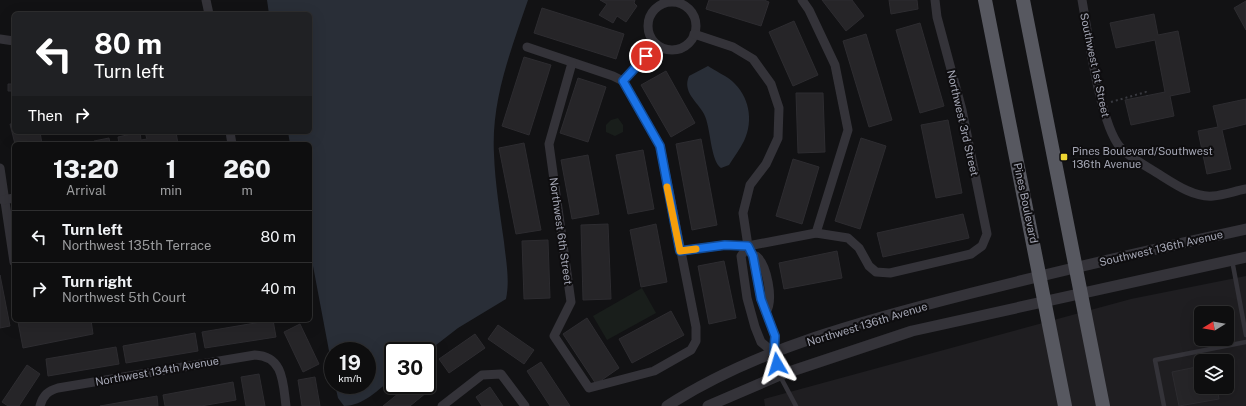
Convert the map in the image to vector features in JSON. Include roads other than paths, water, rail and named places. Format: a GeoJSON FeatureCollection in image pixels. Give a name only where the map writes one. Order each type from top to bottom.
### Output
{"type":"FeatureCollection","features":[{"type":"Feature","properties":{"kind":"highway","name":"Pines Boulevard"},"geometry":{"type":"LineString","coordinates":[[985,0],[1041,276],[1065,406]]}},
{"type":"Feature","properties":{"kind":"highway"},"geometry":{"type":"LineString","coordinates":[[1023,0],[1103,406]]}},
{"type":"Feature","properties":{"kind":"street"},"geometry":{"type":"LineString","coordinates":[[206,0],[209,12]]}},
{"type":"Feature","properties":{"kind":"street"},"geometry":{"type":"LineString","coordinates":[[527,47],[613,76],[623,81],[660,146],[680,251],[725,245],[748,246],[816,233],[848,130],[836,66],[809,10],[802,0]]}},
{"type":"Feature","properties":{"kind":"street","name":"Northwest 3rd Street"},"geometry":{"type":"LineString","coordinates":[[816,233],[848,238],[859,248],[869,266],[876,272],[890,273],[971,254],[982,246],[987,234],[962,110],[937,17],[935,0]]}},
{"type":"Feature","properties":{"kind":"street","name":"Southwest 1st Street"},"geometry":{"type":"LineString","coordinates":[[1082,0],[1103,104],[1110,131],[1120,147],[1128,154],[1186,190],[1212,196],[1246,189]]}},
{"type":"Feature","properties":{"kind":"street"},"geometry":{"type":"LineString","coordinates":[[668,3],[684,3],[692,14],[696,28],[694,34],[685,47],[678,50],[670,50],[656,44],[651,38],[648,23],[655,10],[668,3]]}},
{"type":"Feature","properties":{"kind":"street"},"geometry":{"type":"LineString","coordinates":[[694,34],[733,47],[753,59],[771,84],[779,108],[778,138],[766,164],[750,185],[743,214],[748,246],[753,256],[756,278],[775,336],[774,353],[780,375]]}},
{"type":"Feature","properties":{"kind":"street"},"geometry":{"type":"LineString","coordinates":[[0,39],[12,41]]}},
{"type":"Feature","properties":{"kind":"street"},"geometry":{"type":"LineString","coordinates":[[623,81],[656,44]]}},
{"type":"Feature","properties":{"kind":"street","name":"Northwest 6th Street"},"geometry":{"type":"LineString","coordinates":[[572,63],[549,144],[571,302],[554,336],[589,388],[654,371],[691,350],[696,341],[696,327],[680,251]]}},
{"type":"Feature","properties":{"kind":"street"},"geometry":{"type":"LineString","coordinates":[[0,168],[3,200],[12,251]]}},
{"type":"Feature","properties":{"kind":"street"},"geometry":{"type":"LineString","coordinates":[[3,200],[12,198]]}},
{"type":"Feature","properties":{"kind":"street","name":"Southwest 136th Avenue"},"geometry":{"type":"LineString","coordinates":[[1076,267],[1246,229]]}},
{"type":"Feature","properties":{"kind":"street"},"geometry":{"type":"LineString","coordinates":[[748,246],[741,256],[750,311],[761,342],[774,353]]}},
{"type":"Feature","properties":{"kind":"street"},"geometry":{"type":"LineString","coordinates":[[753,256],[756,256],[762,260],[768,287],[770,306],[766,312]]}},
{"type":"Feature","properties":{"kind":"street"},"geometry":{"type":"LineString","coordinates":[[1081,293],[1246,257]]}},
{"type":"Feature","properties":{"kind":"street","name":"Northwest 136th Avenue"},"geometry":{"type":"LineString","coordinates":[[667,406],[696,387],[774,353],[906,310],[1076,267]]}},
{"type":"Feature","properties":{"kind":"street"},"geometry":{"type":"LineString","coordinates":[[744,280],[756,278]]}},
{"type":"Feature","properties":{"kind":"street","name":"Northwest 136th Avenue"},"geometry":{"type":"LineString","coordinates":[[708,406],[780,375],[912,331],[1081,293]]}},
{"type":"Feature","properties":{"kind":"street","name":"Northwest 134th Avenue"},"geometry":{"type":"LineString","coordinates":[[40,406],[44,396],[50,390],[58,388],[255,355],[264,355],[271,360],[282,374],[286,406]]}},
{"type":"Feature","properties":{"kind":"street"},"geometry":{"type":"LineString","coordinates":[[442,406],[482,375],[501,374],[525,406]]}},
{"type":"Feature","properties":{"kind":"lane"},"geometry":{"type":"LineString","coordinates":[[1232,260],[1246,335]]}},
{"type":"Feature","properties":{"kind":"lane"},"geometry":{"type":"LineString","coordinates":[[1164,406],[1155,360],[1246,342]]}},
{"type":"Feature","properties":{"kind":"lane"},"geometry":{"type":"LineString","coordinates":[[780,375],[796,406]]}},
{"type":"Feature","properties":{"kind":"place","name":"Pines Boulevard/Southwest 136th Avenue"},"geometry":{"type":"Point","coordinates":[1064,157]}}]}
